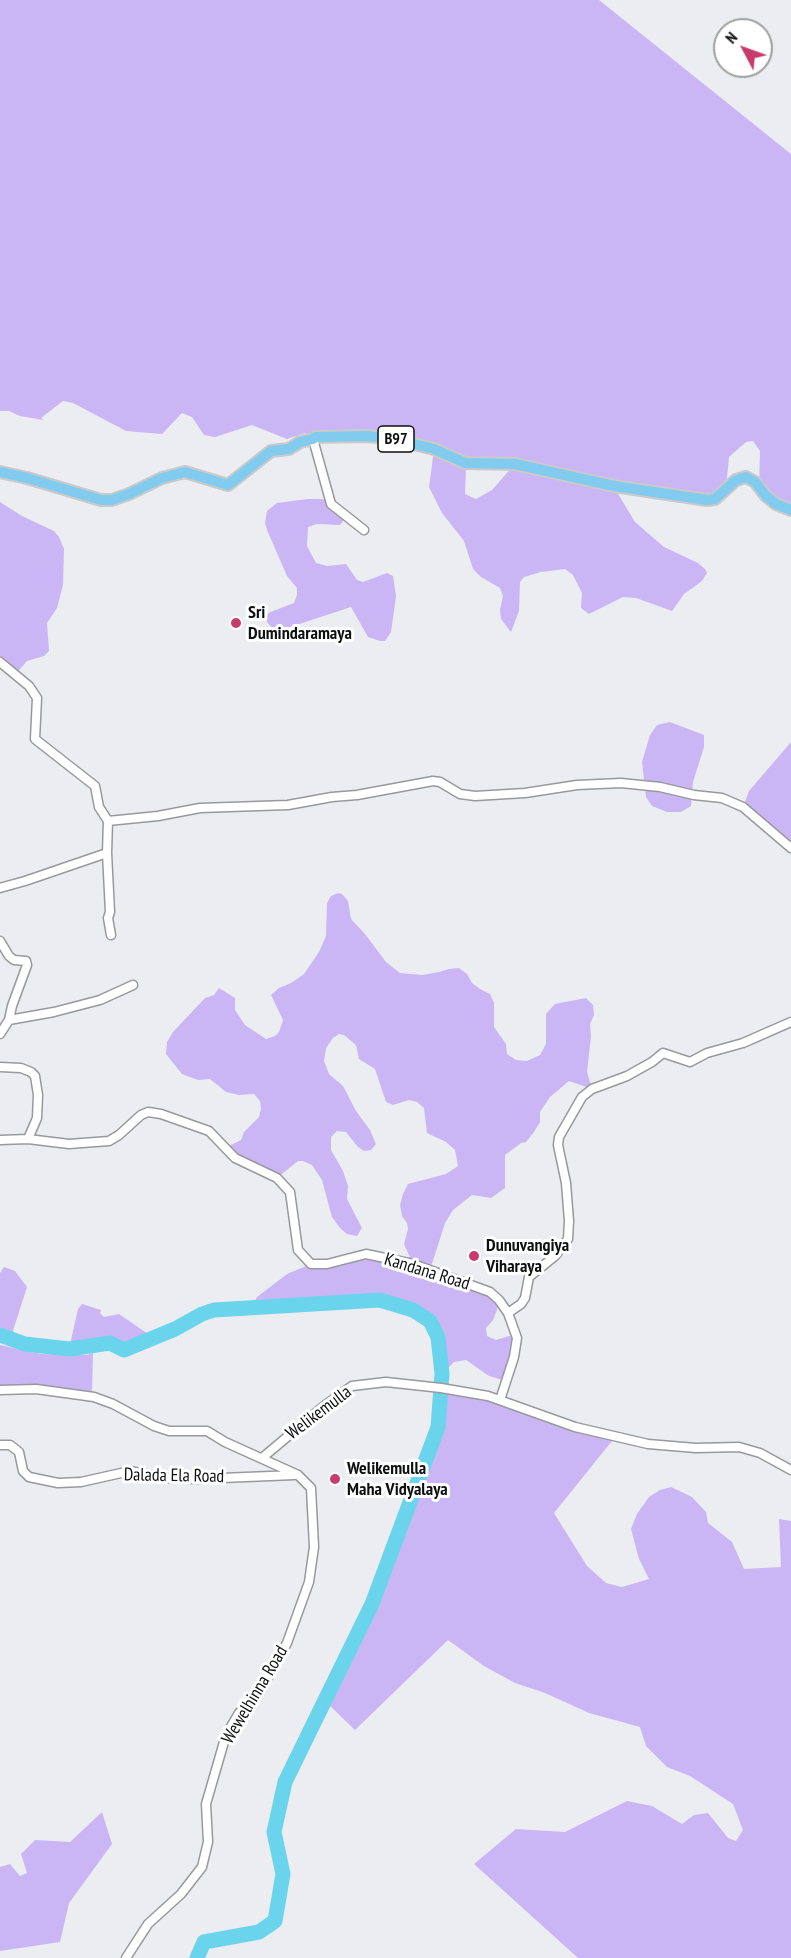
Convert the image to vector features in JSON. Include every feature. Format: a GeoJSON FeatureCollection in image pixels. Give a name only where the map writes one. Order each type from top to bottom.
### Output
{"type":"FeatureCollection","features":[{"type":"Feature","properties":{"kind":"main road","name":"B97"},"geometry":{"type":"LineString","coordinates":[[0,472],[101,500],[112,500],[162,478],[185,472],[228,485],[270,452],[289,449],[315,437],[355,436],[390,438],[434,449],[465,463],[515,464],[614,486],[707,500],[715,499],[736,480],[746,477],[755,482],[776,504],[791,510]]}},
{"type":"Feature","properties":{"kind":"street"},"geometry":{"type":"LineString","coordinates":[[313,439],[331,504],[364,530]]}},
{"type":"Feature","properties":{"kind":"street"},"geometry":{"type":"LineString","coordinates":[[0,662],[29,686],[37,698],[35,739],[95,786],[99,807],[108,821],[107,853],[111,912],[108,918],[111,935]]}},
{"type":"Feature","properties":{"kind":"street"},"geometry":{"type":"LineString","coordinates":[[108,821],[158,816],[200,808],[288,805],[433,781],[440,782],[460,794],[474,796],[525,793],[577,785],[621,783],[722,798],[743,807],[791,848]]}},
{"type":"Feature","properties":{"kind":"street"},"geometry":{"type":"LineString","coordinates":[[0,888],[107,853]]}},
{"type":"Feature","properties":{"kind":"street"},"geometry":{"type":"LineString","coordinates":[[0,941],[9,956],[14,960],[26,962],[27,965],[9,1020],[0,1034]]}},
{"type":"Feature","properties":{"kind":"street"},"geometry":{"type":"LineString","coordinates":[[9,1020],[54,1012],[100,1000],[133,985]]}},
{"type":"Feature","properties":{"kind":"street"},"geometry":{"type":"LineString","coordinates":[[508,1313],[521,1304],[525,1298],[529,1277],[555,1256],[568,1239],[566,1183],[558,1145],[559,1137],[582,1097],[592,1089],[627,1076],[663,1053],[690,1062],[707,1053],[743,1043],[791,1022]]}},
{"type":"Feature","properties":{"kind":"street"},"geometry":{"type":"LineString","coordinates":[[0,1067],[21,1068],[32,1072],[35,1077],[38,1095],[37,1118],[28,1139]]}},
{"type":"Feature","properties":{"kind":"street","name":"Kandana Road"},"geometry":{"type":"LineString","coordinates":[[0,1140],[28,1139],[69,1144],[109,1141],[148,1112],[156,1112],[209,1131],[235,1158],[277,1178],[290,1192],[298,1250],[311,1264],[327,1264],[366,1254],[413,1264],[490,1292],[499,1300],[508,1313],[517,1338],[514,1357],[500,1400]]}},
{"type":"Feature","properties":{"kind":"street","name":"Welikemulla"},"geometry":{"type":"LineString","coordinates":[[262,1458],[324,1406],[352,1386],[386,1382],[418,1384],[500,1400]]}},
{"type":"Feature","properties":{"kind":"street"},"geometry":{"type":"LineString","coordinates":[[0,1390],[36,1389],[94,1397],[163,1429],[176,1432],[207,1431],[297,1475]]}},
{"type":"Feature","properties":{"kind":"street"},"geometry":{"type":"LineString","coordinates":[[500,1400],[575,1427],[648,1444],[696,1448],[740,1447],[760,1453],[791,1470]]}},
{"type":"Feature","properties":{"kind":"street","name":"Dalada Ela Road"},"geometry":{"type":"LineString","coordinates":[[0,1445],[10,1445],[19,1452],[23,1471],[29,1477],[58,1483],[81,1482],[130,1471],[165,1478],[198,1479],[297,1475]]}},
{"type":"Feature","properties":{"kind":"street","name":"Wewelhinna Road"},"geometry":{"type":"LineString","coordinates":[[126,1958],[148,1924],[181,1894],[202,1867],[208,1842],[206,1804],[226,1735],[239,1713],[260,1692],[287,1643],[309,1582],[314,1547],[312,1488],[297,1475]]}},
{"type":"Feature","properties":{"kind":"shaded area"},"geometry":{"type":"Polygon","coordinates":[[[0,0],[599,0],[791,154],[791,510],[759,488],[760,451],[753,441],[746,442],[729,457],[726,488],[715,499],[614,487],[635,522],[664,547],[698,563],[707,573],[702,581],[684,594],[672,611],[636,598],[623,597],[589,614],[581,608],[582,593],[573,575],[565,569],[541,572],[524,577],[520,582],[519,611],[511,632],[501,619],[503,596],[500,588],[481,577],[473,569],[464,541],[442,513],[429,487],[434,450],[390,438],[313,439],[305,433],[287,439],[252,425],[215,437],[204,435],[192,417],[182,413],[162,434],[126,431],[73,403],[63,401],[41,418],[44,420],[20,416],[9,411],[0,411],[0,0]],[[466,463],[465,494],[476,499],[492,490],[514,465],[466,463]]]}},
{"type":"Feature","properties":{"kind":"shaded area"},"geometry":{"type":"Polygon","coordinates":[[[322,499],[342,506],[346,517],[340,525],[317,524],[308,527],[307,546],[316,563],[327,566],[346,564],[357,580],[363,582],[387,573],[393,576],[396,596],[391,632],[385,641],[368,637],[351,607],[287,628],[271,627],[265,619],[268,613],[294,603],[297,595],[297,588],[287,576],[267,530],[265,523],[267,511],[277,503],[322,499]]]}},
{"type":"Feature","properties":{"kind":"shaded area"},"geometry":{"type":"Polygon","coordinates":[[[0,502],[22,516],[54,531],[64,549],[63,585],[57,608],[47,623],[49,651],[44,656],[27,661],[15,675],[0,662],[0,502]]]}},
{"type":"Feature","properties":{"kind":"shaded area"},"geometry":{"type":"Polygon","coordinates":[[[670,722],[704,735],[704,747],[693,782],[691,806],[681,812],[667,812],[652,806],[646,797],[642,762],[650,735],[657,725],[670,722]]]}},
{"type":"Feature","properties":{"kind":"shaded area"},"geometry":{"type":"Polygon","coordinates":[[[791,742],[791,848],[743,807],[749,791],[791,742]]]}},
{"type":"Feature","properties":{"kind":"shaded area"},"geometry":{"type":"Polygon","coordinates":[[[338,893],[348,901],[351,919],[386,962],[400,973],[422,975],[459,968],[467,974],[472,983],[490,994],[494,1003],[494,1027],[506,1044],[507,1054],[516,1060],[527,1061],[540,1055],[546,1044],[546,1014],[555,1004],[586,998],[593,1005],[594,1015],[590,1024],[587,1072],[592,1089],[569,1081],[550,1097],[540,1112],[540,1122],[534,1132],[526,1142],[505,1155],[505,1188],[491,1198],[472,1195],[453,1210],[445,1223],[430,1270],[498,1299],[493,1320],[486,1328],[487,1336],[496,1340],[509,1336],[517,1338],[506,1381],[489,1376],[466,1360],[454,1362],[442,1374],[438,1337],[430,1321],[413,1310],[380,1300],[356,1300],[291,1307],[252,1307],[257,1297],[287,1274],[311,1264],[366,1254],[413,1264],[404,1244],[408,1229],[400,1205],[403,1194],[408,1184],[446,1174],[458,1166],[455,1150],[446,1142],[427,1133],[424,1108],[417,1102],[409,1100],[393,1105],[386,1102],[375,1069],[359,1059],[356,1045],[344,1035],[339,1034],[326,1048],[324,1061],[329,1074],[343,1086],[376,1144],[371,1150],[364,1151],[346,1132],[337,1131],[331,1137],[331,1150],[343,1171],[348,1186],[347,1199],[362,1228],[357,1236],[347,1234],[332,1217],[322,1180],[312,1165],[298,1161],[277,1178],[225,1148],[241,1140],[244,1132],[259,1117],[260,1101],[254,1094],[239,1095],[226,1092],[210,1079],[198,1080],[182,1074],[166,1054],[167,1042],[173,1032],[205,998],[214,995],[219,988],[235,998],[235,1010],[245,1025],[266,1039],[275,1036],[283,1020],[271,995],[304,974],[319,952],[326,936],[327,903],[331,896],[338,893]]]}},
{"type":"Feature","properties":{"kind":"shaded area"},"geometry":{"type":"Polygon","coordinates":[[[4,1267],[15,1271],[27,1287],[10,1340],[0,1336],[0,1273],[4,1267]]]}},
{"type":"Feature","properties":{"kind":"shaded area"},"geometry":{"type":"Polygon","coordinates":[[[82,1304],[101,1310],[100,1313],[104,1317],[119,1314],[154,1338],[124,1350],[110,1343],[69,1349],[78,1309],[82,1304]]]}},
{"type":"Feature","properties":{"kind":"shaded area"},"geometry":{"type":"Polygon","coordinates":[[[0,1345],[41,1354],[87,1355],[93,1353],[92,1391],[0,1387],[0,1345]]]}},
{"type":"Feature","properties":{"kind":"shaded area"},"geometry":{"type":"Polygon","coordinates":[[[441,1388],[488,1396],[616,1436],[554,1513],[587,1566],[606,1583],[622,1587],[649,1579],[639,1559],[631,1529],[637,1514],[649,1497],[660,1490],[671,1487],[692,1497],[706,1512],[708,1523],[732,1542],[744,1569],[781,1567],[779,1519],[791,1521],[791,1958],[578,1958],[474,1864],[516,1829],[565,1832],[627,1801],[652,1806],[682,1824],[694,1815],[708,1813],[728,1838],[736,1841],[743,1830],[733,1804],[690,1776],[667,1767],[646,1746],[640,1727],[589,1713],[545,1693],[515,1683],[484,1666],[448,1640],[355,1730],[325,1701],[372,1604],[438,1427],[441,1388]]]}},
{"type":"Feature","properties":{"kind":"shaded area"},"geometry":{"type":"Polygon","coordinates":[[[102,1812],[112,1844],[69,1903],[60,1942],[0,1951],[0,1867],[10,1864],[20,1876],[27,1873],[21,1854],[35,1840],[70,1842],[102,1812]]]}},
{"type":"Feature","properties":{"kind":"waterway"},"geometry":{"type":"LineString","coordinates":[[0,1335],[25,1344],[69,1349],[110,1343],[124,1350],[214,1310],[380,1300],[413,1310],[430,1321],[438,1337],[442,1374],[438,1427],[372,1604],[285,1782],[274,1832],[283,1874],[275,1921],[259,1932],[204,1942],[197,1958]]}},
{"type":"Feature","properties":{"kind":"place","name":"Sri Dumindaramaya"},"geometry":{"type":"Point","coordinates":[236,623]}},
{"type":"Feature","properties":{"kind":"place","name":"Dunuvangiya Viharaya"},"geometry":{"type":"Point","coordinates":[474,1256]}},
{"type":"Feature","properties":{"kind":"place","name":"Welikemulla Maha Vidyalaya"},"geometry":{"type":"Point","coordinates":[335,1479]}}]}
